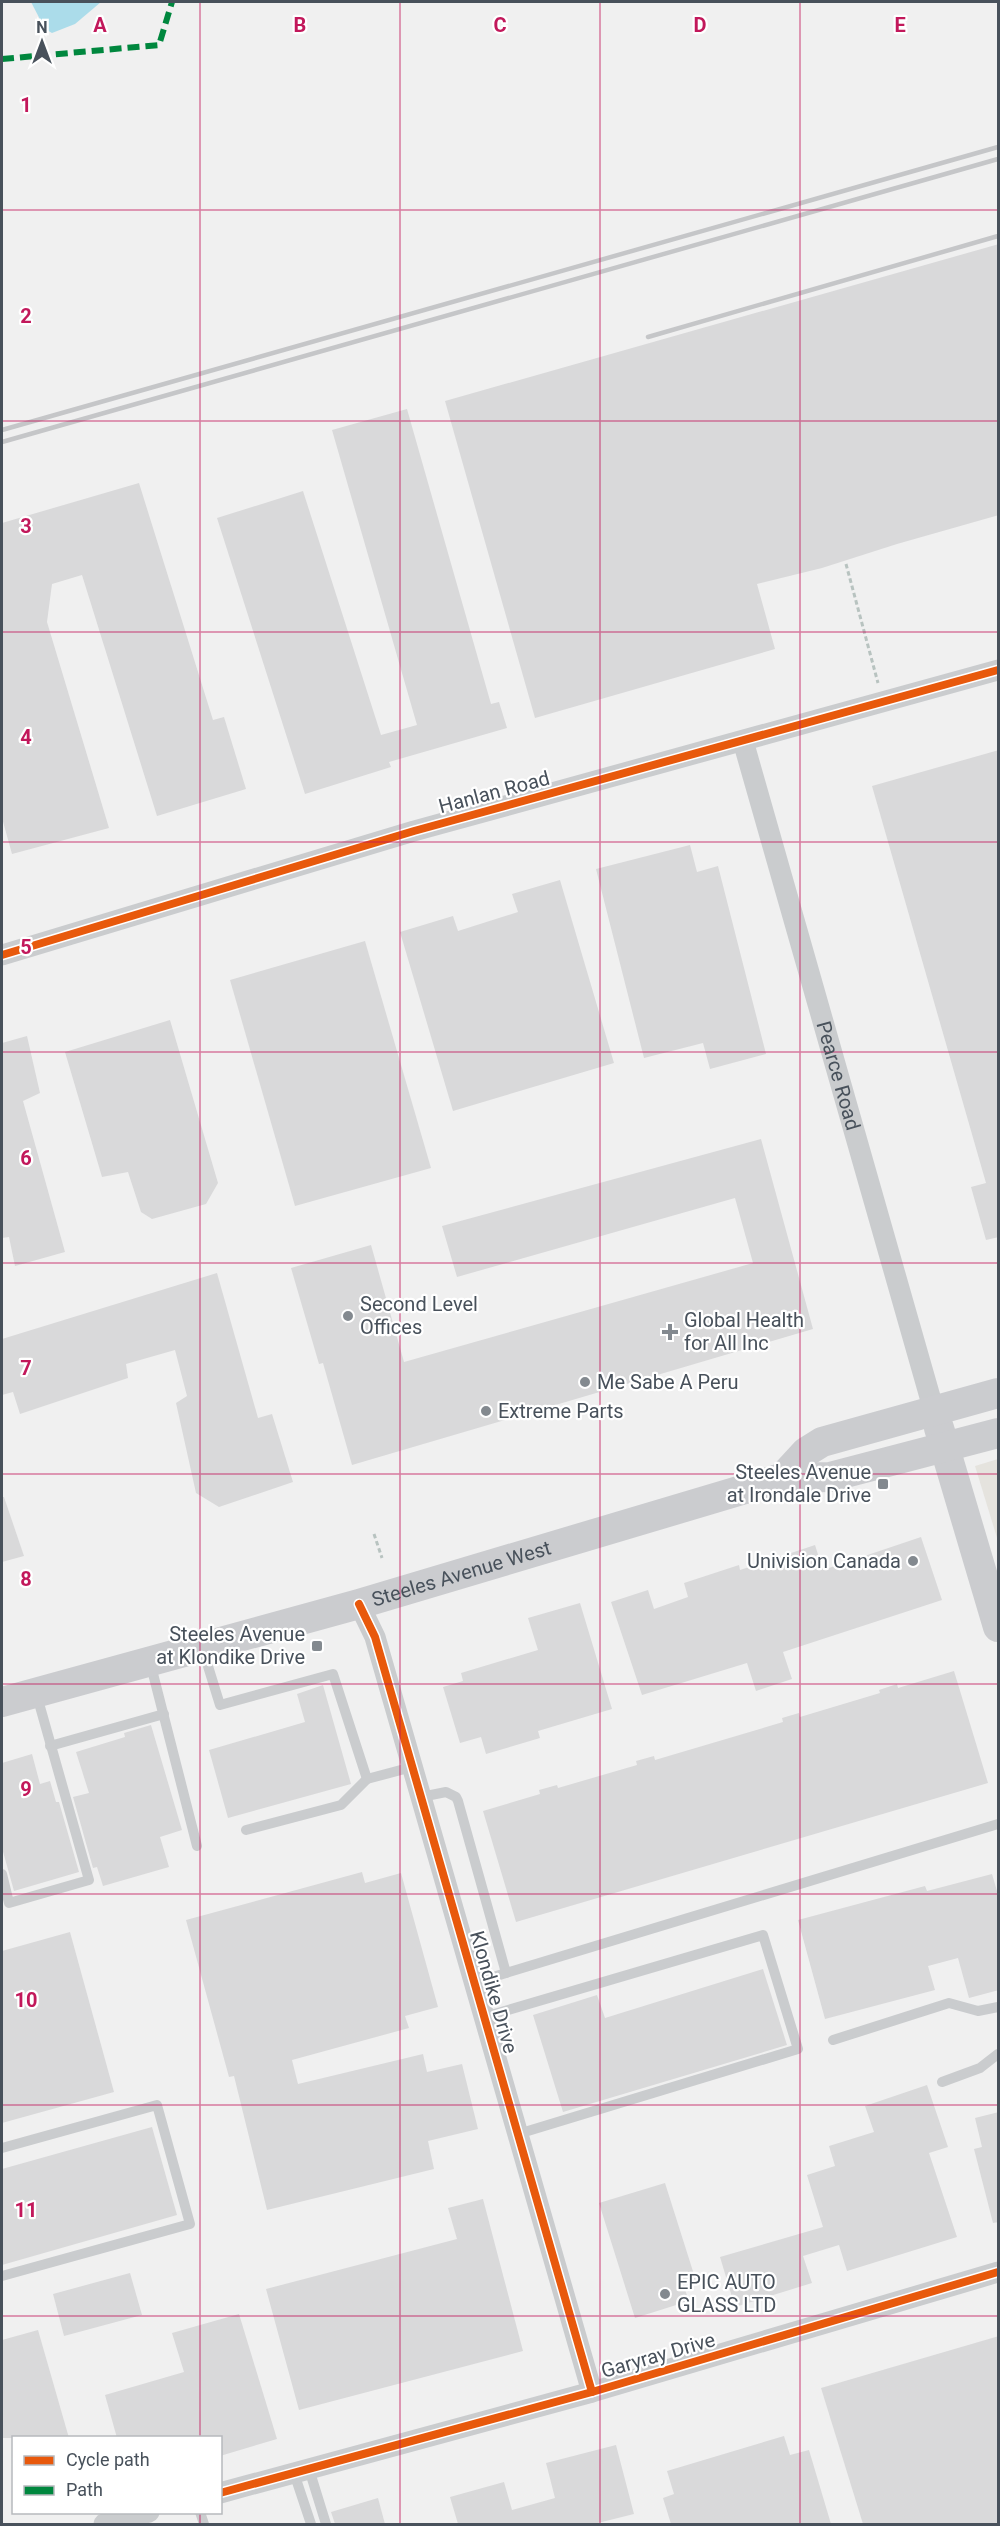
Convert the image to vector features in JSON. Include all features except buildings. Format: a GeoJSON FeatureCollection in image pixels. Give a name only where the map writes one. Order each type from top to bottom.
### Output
{"type":"FeatureCollection","features":[{"type":"Feature","properties":{"kind":"main road"},"geometry":{"type":"LineString","coordinates":[[782,1478],[806,1452],[822,1442],[999,1393]]}},
{"type":"Feature","properties":{"kind":"main road"},"geometry":{"type":"LineString","coordinates":[[934,1411],[999,1627]]}},
{"type":"Feature","properties":{"kind":"main road","name":"Steeles Avenue West"},"geometry":{"type":"LineString","coordinates":[[2,1702],[359,1604],[782,1478],[830,1477],[999,1432]]}},
{"type":"Feature","properties":{"kind":"street","name":"Hanlan Road"},"geometry":{"type":"LineString","coordinates":[[2,955],[414,831],[999,670]]}},
{"type":"Feature","properties":{"kind":"street","name":"Pearce Road"},"geometry":{"type":"LineString","coordinates":[[743,741],[934,1411]]}},
{"type":"Feature","properties":{"kind":"street","name":"Klondike Drive"},"geometry":{"type":"LineString","coordinates":[[359,1604],[375,1637],[592,2392]]}},
{"type":"Feature","properties":{"kind":"street","name":"Garyray Drive"},"geometry":{"type":"LineString","coordinates":[[222,2492],[592,2392],[999,2272]]}},
{"type":"Feature","properties":{"kind":"street"},"geometry":{"type":"LineString","coordinates":[[114,2523],[143,2514]]}},
{"type":"Feature","properties":{"kind":"lane"},"geometry":{"type":"LineString","coordinates":[[202,1646],[220,1705],[333,1674],[367,1779]]}},
{"type":"Feature","properties":{"kind":"lane"},"geometry":{"type":"LineString","coordinates":[[150,1662],[197,1846]]}},
{"type":"Feature","properties":{"kind":"lane"},"geometry":{"type":"LineString","coordinates":[[2,1874],[9,1903],[89,1880],[36,1693]]}},
{"type":"Feature","properties":{"kind":"lane"},"geometry":{"type":"LineString","coordinates":[[50,1746],[164,1714]]}},
{"type":"Feature","properties":{"kind":"lane"},"geometry":{"type":"LineString","coordinates":[[246,1830],[341,1805],[367,1779],[412,1767]]}},
{"type":"Feature","properties":{"kind":"lane"},"geometry":{"type":"LineString","coordinates":[[421,1797],[446,1792],[456,1797],[458,1801],[506,1973]]}},
{"type":"Feature","properties":{"kind":"lane"},"geometry":{"type":"LineString","coordinates":[[474,1983],[999,1824]]}},
{"type":"Feature","properties":{"kind":"lane"},"geometry":{"type":"LineString","coordinates":[[484,2017],[763,1935],[798,2049],[518,2134]]}},
{"type":"Feature","properties":{"kind":"lane"},"geometry":{"type":"LineString","coordinates":[[833,2040],[949,2002],[978,2012],[999,2007]]}},
{"type":"Feature","properties":{"kind":"lane"},"geometry":{"type":"LineString","coordinates":[[942,2082],[980,2068],[999,2054]]}},
{"type":"Feature","properties":{"kind":"lane"},"geometry":{"type":"LineString","coordinates":[[2,2148],[157,2105],[190,2224],[2,2276]]}},
{"type":"Feature","properties":{"kind":"lane"},"geometry":{"type":"LineString","coordinates":[[302,2471],[311,2524]]}},
{"type":"Feature","properties":{"kind":"lane"},"geometry":{"type":"LineString","coordinates":[[302,2471],[326,2524]]}},
{"type":"Feature","properties":{"kind":"path"},"geometry":{"type":"LineString","coordinates":[[846,564],[883,702]]}},
{"type":"Feature","properties":{"kind":"path"},"geometry":{"type":"LineString","coordinates":[[374,1534],[382,1558]]}},
{"type":"Feature","properties":{"kind":"shaded area"},"geometry":{"type":"Polygon","coordinates":[[[998,1459],[998,1541],[975,1466],[998,1459]]]}},
{"type":"Feature","properties":{"kind":"water"},"geometry":{"type":"Polygon","coordinates":[[[31,2],[101,2],[75,24],[52,33],[45,29],[31,2]]]}},
{"type":"Feature","properties":{"kind":"railway"},"geometry":{"type":"LineString","coordinates":[[2,430],[998,147]]}},
{"type":"Feature","properties":{"kind":"railway"},"geometry":{"type":"LineString","coordinates":[[2,442],[998,159]]}},
{"type":"Feature","properties":{"kind":"railway"},"geometry":{"type":"LineString","coordinates":[[648,337],[998,236]]}},
{"type":"Feature","properties":{"kind":"marked path"},"geometry":{"type":"LineString","coordinates":[[2,59],[159,45],[172,2]]}},
{"type":"Feature","properties":{"kind":"cycle path"},"geometry":{"type":"LineString","coordinates":[[2,955],[414,831],[998,670]]}},
{"type":"Feature","properties":{"kind":"cycle path"},"geometry":{"type":"LineString","coordinates":[[359,1604],[375,1637],[592,2392]]}},
{"type":"Feature","properties":{"kind":"cycle path"},"geometry":{"type":"LineString","coordinates":[[222,2492],[592,2392],[998,2272]]}},
{"type":"Feature","properties":{"kind":"place","name":"Second Level Offices"},"geometry":{"type":"Point","coordinates":[348,1316]}},
{"type":"Feature","properties":{"kind":"place","name":"Global Health for All Inc"},"geometry":{"type":"Point","coordinates":[670,1332]}},
{"type":"Feature","properties":{"kind":"place","name":"Me Sabe A Peru"},"geometry":{"type":"Point","coordinates":[585,1382]}},
{"type":"Feature","properties":{"kind":"place","name":"Extreme Parts"},"geometry":{"type":"Point","coordinates":[486,1411]}},
{"type":"Feature","properties":{"kind":"place","name":"Steeles Avenue at Irondale Drive"},"geometry":{"type":"Point","coordinates":[883,1484]}},
{"type":"Feature","properties":{"kind":"place","name":"Univision Canada"},"geometry":{"type":"Point","coordinates":[913,1561]}},
{"type":"Feature","properties":{"kind":"place","name":"Steeles Avenue at Klondike Drive"},"geometry":{"type":"Point","coordinates":[317,1646]}},
{"type":"Feature","properties":{"kind":"place","name":"EPIC AUTO GLASS LTD"},"geometry":{"type":"Point","coordinates":[665,2294]}}]}
